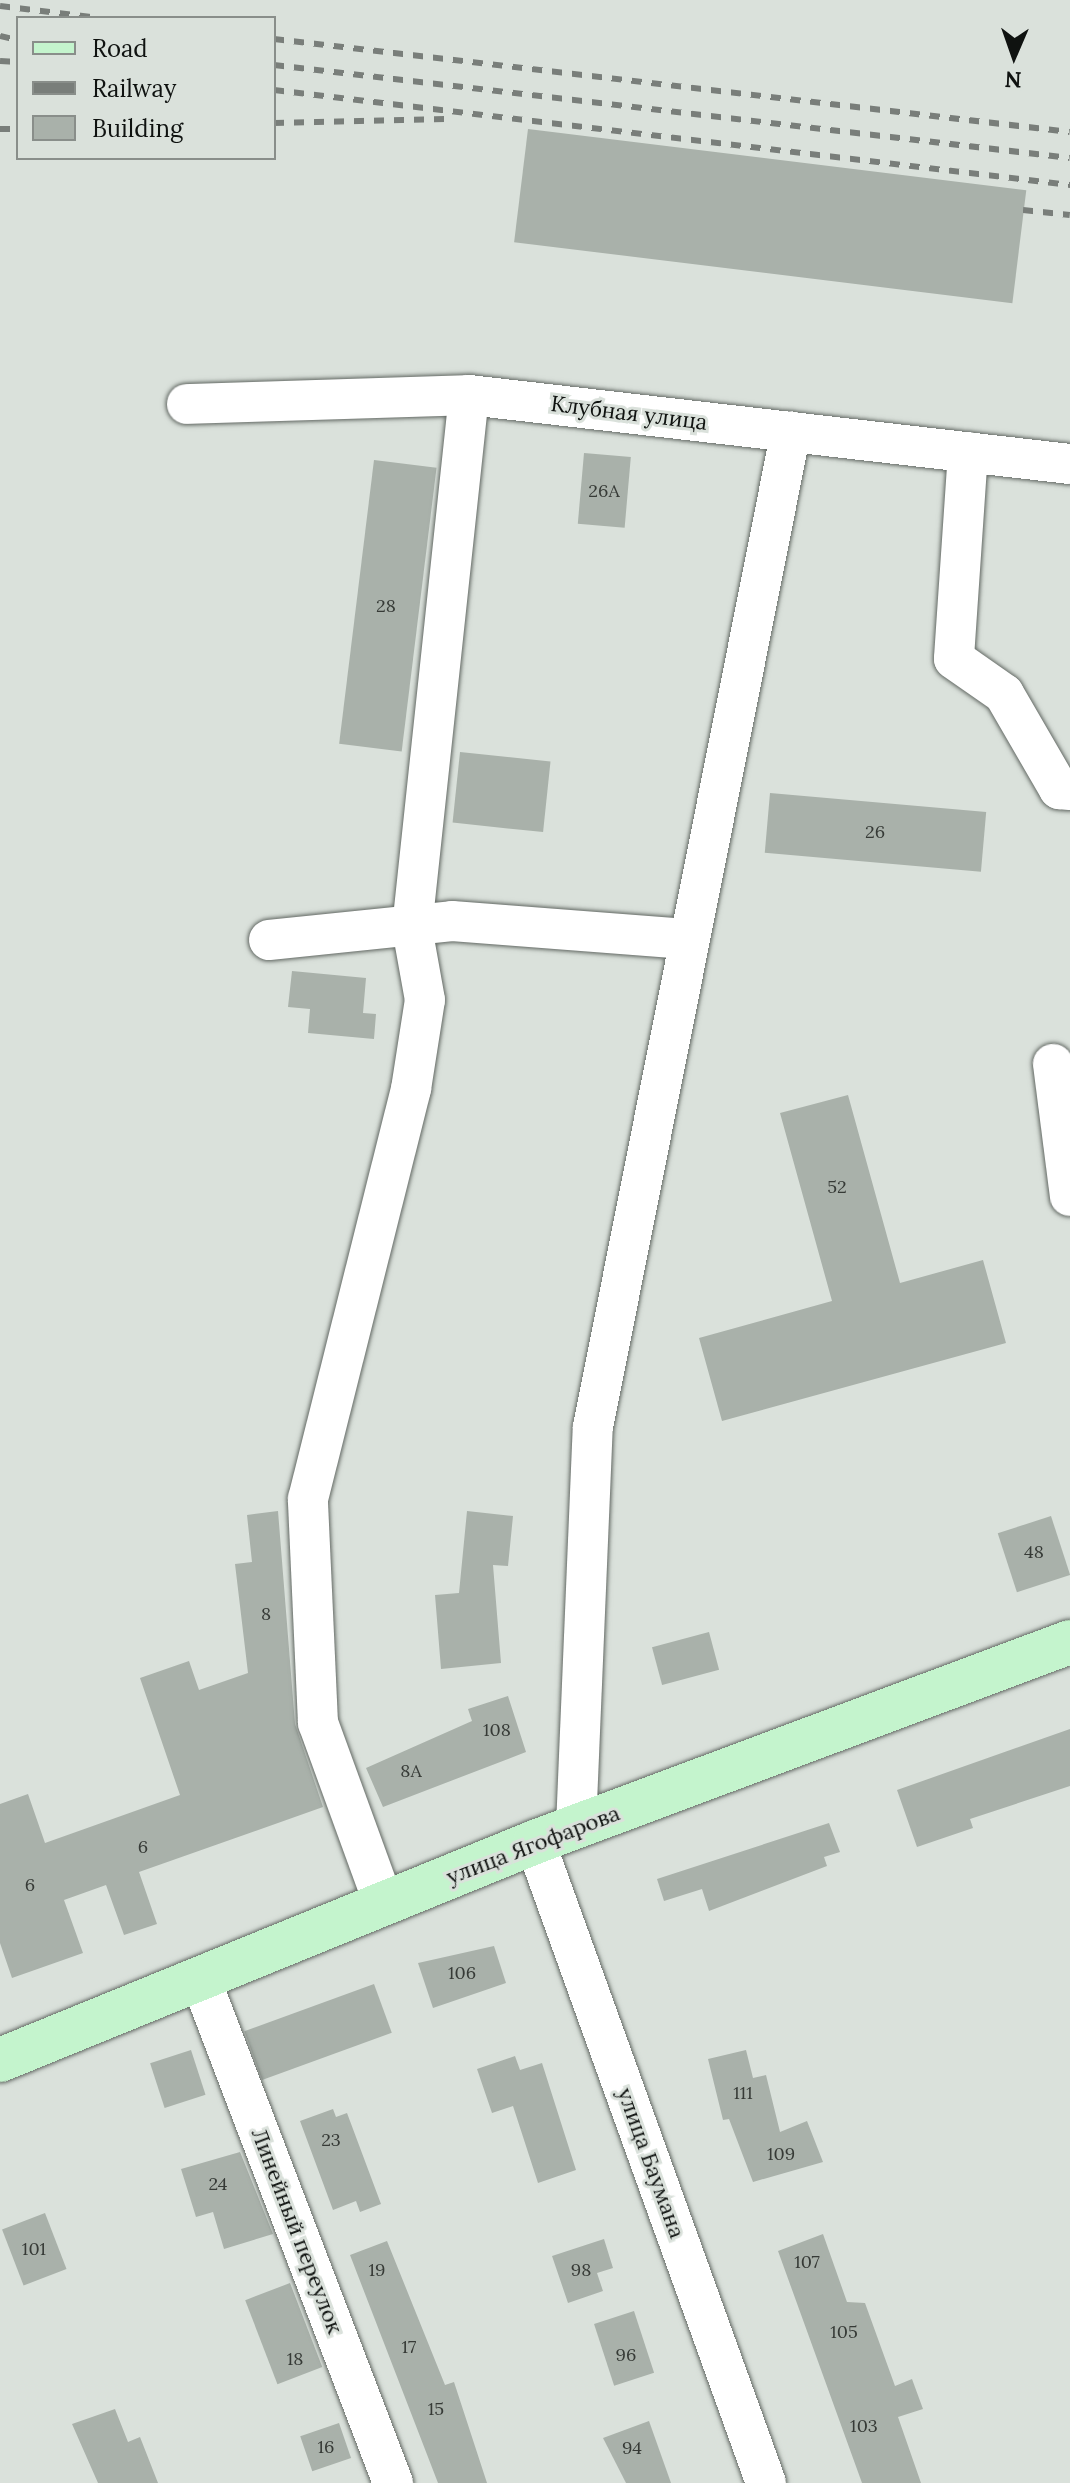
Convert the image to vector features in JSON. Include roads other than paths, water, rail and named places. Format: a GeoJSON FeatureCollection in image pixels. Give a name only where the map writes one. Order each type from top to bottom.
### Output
{"type":"FeatureCollection","features":[{"type":"Feature","properties":{"kind":"main road","name":"улица Ягофарова"},"geometry":{"type":"LineString","coordinates":[[0,2060],[535,1842],[1070,1642]]}},
{"type":"Feature","properties":{"kind":"street","name":"Клубная улица"},"geometry":{"type":"LineString","coordinates":[[187,404],[469,395],[1070,464]]}},
{"type":"Feature","properties":{"kind":"street"},"geometry":{"type":"LineString","coordinates":[[384,1904],[318,1723],[308,1499],[411,1089],[425,1000],[412,928],[469,395]]}},
{"type":"Feature","properties":{"kind":"street"},"geometry":{"type":"LineString","coordinates":[[576,1827],[593,1427],[686,939],[791,431]]}},
{"type":"Feature","properties":{"kind":"street"},"geometry":{"type":"LineString","coordinates":[[968,452],[954,659],[1004,694],[1064,789]]}},
{"type":"Feature","properties":{"kind":"street"},"geometry":{"type":"LineString","coordinates":[[269,940],[412,928],[452,921],[686,939]]}},
{"type":"Feature","properties":{"kind":"street"},"geometry":{"type":"LineString","coordinates":[[1053,1064],[1070,1196]]}},
{"type":"Feature","properties":{"kind":"street","name":"улица Баумана"},"geometry":{"type":"LineString","coordinates":[[535,1842],[766,2483]]}},
{"type":"Feature","properties":{"kind":"street","name":"Линейный переулок"},"geometry":{"type":"LineString","coordinates":[[200,1978],[393,2483]]}},
{"type":"Feature","properties":{"kind":"railway"},"geometry":{"type":"LineString","coordinates":[[0,6],[82,16]]}},
{"type":"Feature","properties":{"kind":"railway"},"geometry":{"type":"LineString","coordinates":[[0,36],[16,40]]}},
{"type":"Feature","properties":{"kind":"railway"},"geometry":{"type":"LineString","coordinates":[[276,39],[1070,132]]}},
{"type":"Feature","properties":{"kind":"railway"},"geometry":{"type":"LineString","coordinates":[[0,61],[16,62]]}},
{"type":"Feature","properties":{"kind":"railway"},"geometry":{"type":"LineString","coordinates":[[276,65],[1070,158]]}},
{"type":"Feature","properties":{"kind":"railway"},"geometry":{"type":"LineString","coordinates":[[276,90],[1070,185]]}},
{"type":"Feature","properties":{"kind":"railway"},"geometry":{"type":"LineString","coordinates":[[276,123],[445,119]]}},
{"type":"Feature","properties":{"kind":"railway"},"geometry":{"type":"LineString","coordinates":[[0,129],[16,129]]}},
{"type":"Feature","properties":{"kind":"railway"},"geometry":{"type":"LineString","coordinates":[[1023,210],[1070,215]]}}]}
